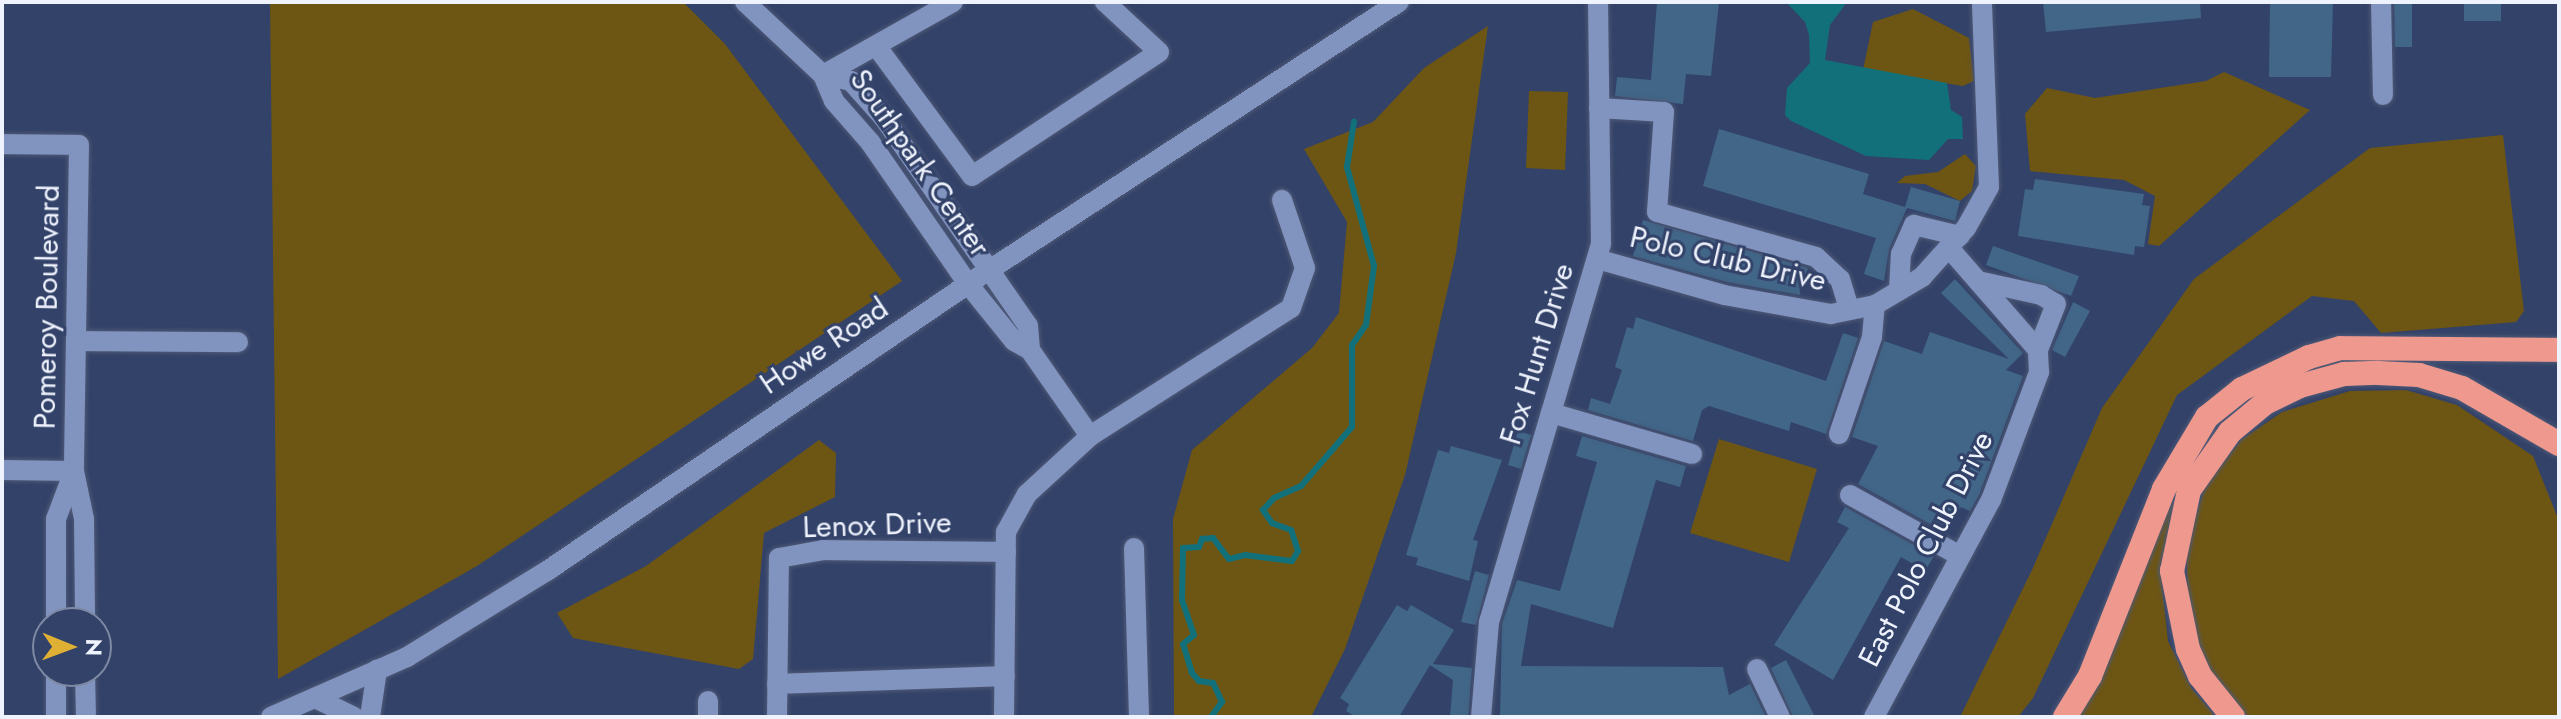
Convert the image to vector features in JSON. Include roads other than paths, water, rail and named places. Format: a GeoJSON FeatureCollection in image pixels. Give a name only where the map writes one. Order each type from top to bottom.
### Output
{"type":"FeatureCollection","features":[{"type":"Feature","properties":{"kind":"highway"},"geometry":{"type":"LineString","coordinates":[[2065,717],[2090,676],[2164,489],[2207,417],[2242,389],[2309,357],[2340,348],[2559,350]]}},
{"type":"Feature","properties":{"kind":"highway"},"geometry":{"type":"LineString","coordinates":[[2233,717],[2200,676],[2188,649],[2172,571],[2189,490],[2230,432],[2265,403],[2300,386],[2344,374],[2378,373],[2419,375],[2462,388],[2559,444]]}},
{"type":"Feature","properties":{"kind":"street","name":"Southpark Center"},"geometry":{"type":"LineString","coordinates":[[745,2],[823,75],[834,101],[870,142],[968,284]]}},
{"type":"Feature","properties":{"kind":"street"},"geometry":{"type":"LineString","coordinates":[[823,75],[953,2]]}},
{"type":"Feature","properties":{"kind":"street"},"geometry":{"type":"LineString","coordinates":[[877,47],[972,176],[1159,52],[1105,2]]}},
{"type":"Feature","properties":{"kind":"street","name":"Howe Road"},"geometry":{"type":"LineString","coordinates":[[271,717],[377,670],[547,571],[968,284],[1399,2]]}},
{"type":"Feature","properties":{"kind":"street","name":"Fox Hunt Drive"},"geometry":{"type":"LineString","coordinates":[[1481,717],[1489,622],[1604,227],[1598,2]]}},
{"type":"Feature","properties":{"kind":"street","name":"Polo Club Drive"},"geometry":{"type":"LineString","coordinates":[[1597,259],[1788,309],[1831,314],[1875,305],[1922,277],[1955,242],[1989,187],[1982,2]]}},
{"type":"Feature","properties":{"kind":"street"},"geometry":{"type":"LineString","coordinates":[[2381,2],[2383,95]]}},
{"type":"Feature","properties":{"kind":"street","name":"Southpark Center"},"geometry":{"type":"LineString","coordinates":[[823,75],[851,81],[875,107],[989,271]]}},
{"type":"Feature","properties":{"kind":"street"},"geometry":{"type":"LineString","coordinates":[[1599,108],[1664,112],[1657,212],[1816,257],[1840,279],[1849,308]]}},
{"type":"Feature","properties":{"kind":"street","name":"Pomeroy Boulevard"},"geometry":{"type":"LineString","coordinates":[[2,144],[79,145],[74,471],[84,519],[85,607]]}},
{"type":"Feature","properties":{"kind":"street"},"geometry":{"type":"LineString","coordinates":[[1004,717],[1006,532],[1027,494],[1090,436],[1291,308],[1305,268],[1282,200]]}},
{"type":"Feature","properties":{"kind":"street"},"geometry":{"type":"LineString","coordinates":[[1899,290],[1901,254],[1911,228],[1921,225],[1955,242],[1978,281],[2038,350]]}},
{"type":"Feature","properties":{"kind":"street"},"geometry":{"type":"LineString","coordinates":[[989,271],[1028,326],[1030,350]]}},
{"type":"Feature","properties":{"kind":"street","name":"East Polo Club Drive"},"geometry":{"type":"LineString","coordinates":[[1874,717],[1991,500],[2037,381],[2038,350],[2056,304],[2041,295],[1978,281]]}},
{"type":"Feature","properties":{"kind":"street"},"geometry":{"type":"LineString","coordinates":[[968,284],[1014,341],[1030,350],[1090,436]]}},
{"type":"Feature","properties":{"kind":"street"},"geometry":{"type":"LineString","coordinates":[[1839,434],[1872,337],[1875,305]]}},
{"type":"Feature","properties":{"kind":"street"},"geometry":{"type":"LineString","coordinates":[[76,341],[238,342]]}},
{"type":"Feature","properties":{"kind":"street"},"geometry":{"type":"LineString","coordinates":[[1551,413],[1692,454]]}},
{"type":"Feature","properties":{"kind":"street"},"geometry":{"type":"LineString","coordinates":[[2,470],[74,471]]}},
{"type":"Feature","properties":{"kind":"street","name":"Pomeroy Boulevard"},"geometry":{"type":"LineString","coordinates":[[56,607],[56,519],[74,471]]}},
{"type":"Feature","properties":{"kind":"street"},"geometry":{"type":"LineString","coordinates":[[1850,495],[1960,556]]}},
{"type":"Feature","properties":{"kind":"street"},"geometry":{"type":"LineString","coordinates":[[1134,548],[1139,717]]}},
{"type":"Feature","properties":{"kind":"street","name":"Lenox Drive"},"geometry":{"type":"LineString","coordinates":[[777,717],[779,558],[824,550],[1006,552]]}},
{"type":"Feature","properties":{"kind":"street"},"geometry":{"type":"LineString","coordinates":[[1757,669],[1780,717]]}},
{"type":"Feature","properties":{"kind":"street"},"geometry":{"type":"LineString","coordinates":[[370,717],[377,670]]}},
{"type":"Feature","properties":{"kind":"street"},"geometry":{"type":"LineString","coordinates":[[777,684],[1005,676]]}},
{"type":"Feature","properties":{"kind":"street"},"geometry":{"type":"LineString","coordinates":[[56,687],[56,717]]}},
{"type":"Feature","properties":{"kind":"street"},"geometry":{"type":"LineString","coordinates":[[85,687],[86,717]]}},
{"type":"Feature","properties":{"kind":"street"},"geometry":{"type":"LineString","coordinates":[[315,698],[354,717]]}},
{"type":"Feature","properties":{"kind":"waterway"},"geometry":{"type":"LineString","coordinates":[[1211,717],[1222,702],[1213,683],[1199,681],[1192,673],[1183,644],[1194,635],[1182,600],[1183,548],[1199,547],[1202,539],[1213,538],[1229,559],[1245,555],[1292,561],[1298,551],[1291,530],[1272,523],[1263,510],[1274,498],[1301,486],[1352,427],[1352,345],[1366,325],[1374,266],[1347,167],[1354,122]]}}]}
